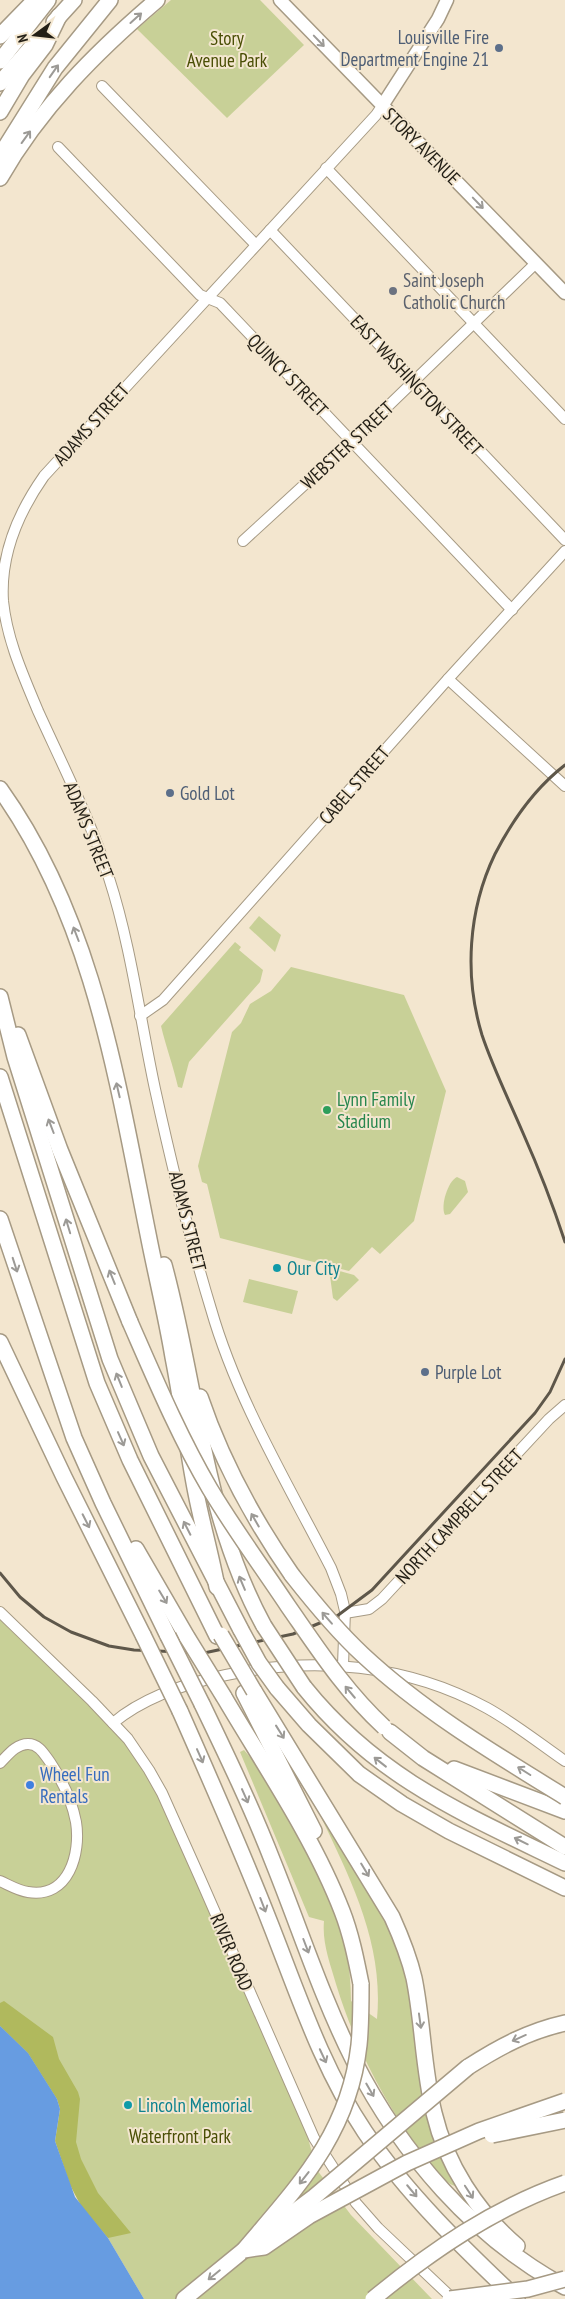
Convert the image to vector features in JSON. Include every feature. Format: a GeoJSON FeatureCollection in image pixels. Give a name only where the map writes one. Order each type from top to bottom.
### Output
{"type":"FeatureCollection","features":[{"type":"Feature","properties":{"kind":"highway"},"geometry":{"type":"LineString","coordinates":[[0,36],[35,0]]}},
{"type":"Feature","properties":{"kind":"highway"},"geometry":{"type":"LineString","coordinates":[[0,61],[48,0]]}},
{"type":"Feature","properties":{"kind":"highway"},"geometry":{"type":"LineString","coordinates":[[0,83],[74,0]]}},
{"type":"Feature","properties":{"kind":"highway"},"geometry":{"type":"LineString","coordinates":[[0,156],[55,68],[110,0]]}},
{"type":"Feature","properties":{"kind":"highway"},"geometry":{"type":"LineString","coordinates":[[0,178],[23,142],[71,80],[96,54],[157,0]]}},
{"type":"Feature","properties":{"kind":"highway"},"geometry":{"type":"LineString","coordinates":[[0,112],[22,75],[44,45],[59,16]]}},
{"type":"Feature","properties":{"kind":"highway"},"geometry":{"type":"LineString","coordinates":[[0,789],[41,856],[58,891],[82,951],[104,1029],[129,1138],[173,1356],[197,1498],[217,1587]]}},
{"type":"Feature","properties":{"kind":"highway"},"geometry":{"type":"LineString","coordinates":[[0,988],[60,1150],[130,1322],[176,1426],[215,1497],[339,1679],[362,1706],[387,1730],[423,1758],[565,1847]]}},
{"type":"Feature","properties":{"kind":"highway"},"geometry":{"type":"LineString","coordinates":[[0,997],[15,1057],[110,1359],[151,1456],[217,1587],[259,1663],[276,1688],[309,1725],[366,1779],[402,1804],[449,1831],[565,1888]]}},
{"type":"Feature","properties":{"kind":"highway"},"geometry":{"type":"LineString","coordinates":[[0,1078],[98,1383],[130,1460],[249,1692],[304,1810],[345,1899],[356,1941],[362,1984],[359,2046],[352,2084],[326,2148],[304,2178],[244,2250]]}},
{"type":"Feature","properties":{"kind":"highway"},"geometry":{"type":"LineString","coordinates":[[129,1138],[192,1374],[218,1448],[258,1525],[292,1575],[333,1625],[389,1678],[443,1720],[565,1797]]}},
{"type":"Feature","properties":{"kind":"highway"},"geometry":{"type":"LineString","coordinates":[[0,1219],[48,1365],[88,1471],[202,1704],[260,1828],[343,2038],[367,2084],[387,2117],[430,2175],[474,2222],[526,2265],[565,2287]]}},
{"type":"Feature","properties":{"kind":"highway"},"geometry":{"type":"LineString","coordinates":[[173,1299],[202,1443],[227,1544],[243,1586],[264,1626],[304,1687],[351,1737],[407,1781],[464,1814],[565,1863]]}},
{"type":"Feature","properties":{"kind":"highway"},"geometry":{"type":"LineString","coordinates":[[0,1342],[64,1477],[180,1711],[239,1844],[323,2057],[365,2132],[413,2193],[474,2258],[517,2299]]}},
{"type":"Feature","properties":{"kind":"highway"},"geometry":{"type":"LineString","coordinates":[[0,1360],[64,1477]]}},
{"type":"Feature","properties":{"kind":"highway"},"geometry":{"type":"LineString","coordinates":[[48,1365],[112,1504],[161,1595],[284,1796],[342,1910],[353,1943],[362,1984]]}},
{"type":"Feature","properties":{"kind":"highway"},"geometry":{"type":"LineString","coordinates":[[249,1692],[383,1900],[401,1936],[414,1977],[434,2114],[445,2146],[458,2173],[478,2205],[496,2226],[533,2258],[565,2279]]}},
{"type":"Feature","properties":{"kind":"highway"},"geometry":{"type":"LineString","coordinates":[[387,1730],[448,1766],[565,1811]]}},
{"type":"Feature","properties":{"kind":"highway"},"geometry":{"type":"LineString","coordinates":[[184,2299],[244,2250],[314,2197],[468,2067],[498,2048],[540,2029],[565,2023]]}},
{"type":"Feature","properties":{"kind":"highway"},"geometry":{"type":"LineString","coordinates":[[244,2250],[264,2247],[309,2216],[418,2157],[479,2131],[565,2101]]}},
{"type":"Feature","properties":{"kind":"highway"},"geometry":{"type":"LineString","coordinates":[[418,2157],[489,2136],[565,2120]]}},
{"type":"Feature","properties":{"kind":"highway"},"geometry":{"type":"LineString","coordinates":[[373,2299],[414,2266],[514,2203],[565,2183]]}},
{"type":"Feature","properties":{"kind":"highway"},"geometry":{"type":"LineString","coordinates":[[483,2222],[565,2194]]}},
{"type":"Feature","properties":{"kind":"highway"},"geometry":{"type":"LineString","coordinates":[[450,2299],[528,2289],[565,2279]]}},
{"type":"Feature","properties":{"kind":"main road","name":"STORY AVENUE"},"geometry":{"type":"LineString","coordinates":[[280,0],[565,293]]}},
{"type":"Feature","properties":{"kind":"main road"},"geometry":{"type":"LineString","coordinates":[[382,106],[438,19],[447,0]]}},
{"type":"Feature","properties":{"kind":"street"},"geometry":{"type":"LineString","coordinates":[[102,86],[256,245]]}},
{"type":"Feature","properties":{"kind":"street","name":"ADAMS STREET"},"geometry":{"type":"LineString","coordinates":[[343,1665],[345,1613],[335,1576],[246,1401],[228,1360],[211,1312],[155,1091],[120,915],[103,860],[12,647],[4,605],[4,570],[16,523],[27,499],[44,476],[376,115],[382,106]]}},
{"type":"Feature","properties":{"kind":"street","name":"QUINCY STREET"},"geometry":{"type":"LineString","coordinates":[[58,147],[200,295],[220,304],[512,610]]}},
{"type":"Feature","properties":{"kind":"street"},"geometry":{"type":"LineString","coordinates":[[326,168],[565,419]]}},
{"type":"Feature","properties":{"kind":"street","name":"EAST WASHINGTON STREET"},"geometry":{"type":"LineString","coordinates":[[270,230],[565,540]]}},
{"type":"Feature","properties":{"kind":"street","name":"WEBSTER STREET"},"geometry":{"type":"LineString","coordinates":[[242,541],[352,441],[536,263]]}},
{"type":"Feature","properties":{"kind":"street","name":"CABEL STREET"},"geometry":{"type":"LineString","coordinates":[[140,1016],[163,1000],[448,679],[565,551]]}},
{"type":"Feature","properties":{"kind":"street"},"geometry":{"type":"LineString","coordinates":[[448,679],[565,786]]}},
{"type":"Feature","properties":{"kind":"street","name":"NORTH CAMPBELL STREET"},"geometry":{"type":"LineString","coordinates":[[345,1613],[369,1609],[382,1599],[546,1422],[565,1406]]}},
{"type":"Feature","properties":{"kind":"street","name":"RIVER ROAD"},"geometry":{"type":"LineString","coordinates":[[0,1612],[113,1724],[135,1750],[162,1793],[298,2107],[318,2146],[356,2202],[378,2228],[453,2299]]}},
{"type":"Feature","properties":{"kind":"street"},"geometry":{"type":"LineString","coordinates":[[113,1724],[127,1711],[169,1691],[208,1678],[252,1669],[290,1665],[343,1665],[404,1676],[458,1694],[512,1724],[565,1761]]}},
{"type":"Feature","properties":{"kind":"street"},"geometry":{"type":"LineString","coordinates":[[0,1763],[18,1746],[27,1744],[38,1746],[52,1765],[67,1793],[74,1813],[77,1833],[77,1851],[73,1865],[65,1878],[54,1888],[41,1892],[29,1892],[0,1881]]}},
{"type":"Feature","properties":{"kind":"green space","name":"Story Avenue Park"},"geometry":{"type":"Polygon","coordinates":[[[171,0],[260,0],[304,45],[227,118],[137,29],[171,0]]]}},
{"type":"Feature","properties":{"kind":"green space"},"geometry":{"type":"Polygon","coordinates":[[[259,916],[281,935],[275,952],[249,928],[259,916]]]}},
{"type":"Feature","properties":{"kind":"green space"},"geometry":{"type":"Polygon","coordinates":[[[235,942],[241,947],[239,950],[263,970],[260,982],[189,1062],[182,1088],[178,1087],[161,1026],[235,942]]]}},
{"type":"Feature","properties":{"kind":"green space","name":"Lynn Family Stadium"},"geometry":{"type":"Polygon","coordinates":[[[291,967],[404,995],[446,1091],[414,1221],[380,1254],[372,1247],[349,1271],[220,1238],[207,1184],[202,1182],[198,1166],[232,1032],[241,1023],[250,1004],[271,991],[291,967]]]}},
{"type":"Feature","properties":{"kind":"green space"},"geometry":{"type":"Polygon","coordinates":[[[457,1177],[465,1181],[468,1192],[450,1214],[445,1215],[443,1206],[446,1194],[451,1183],[457,1177]]]}},
{"type":"Feature","properties":{"kind":"green space"},"geometry":{"type":"Polygon","coordinates":[[[336,1270],[354,1275],[359,1280],[337,1301],[333,1298],[330,1276],[336,1270]]]}},
{"type":"Feature","properties":{"kind":"green space"},"geometry":{"type":"Polygon","coordinates":[[[249,1279],[298,1291],[292,1314],[243,1302],[249,1279]]]}},
{"type":"Feature","properties":{"kind":"green space","name":"Waterfront Park"},"geometry":{"type":"Polygon","coordinates":[[[0,1612],[113,1723],[162,1793],[299,2107],[317,2170],[351,2215],[432,2299],[144,2299],[108,2238],[98,2226],[57,2099],[0,2026],[0,1612]]]}},
{"type":"Feature","properties":{"kind":"green space"},"geometry":{"type":"Polygon","coordinates":[[[244,1750],[273,1791],[324,1882],[341,1926],[350,1974],[351,2001],[377,2019],[378,1991],[375,1965],[363,1913],[354,1888],[320,1815],[330,1827],[379,1909],[395,1944],[406,1980],[427,2111],[433,2130],[450,2167],[455,2186],[442,2177],[409,2135],[372,2073],[352,2030],[336,1984],[325,1945],[324,1921],[309,1917],[240,1752],[244,1750]]]}},
{"type":"Feature","properties":{"kind":"green space"},"geometry":{"type":"Polygon","coordinates":[[[4,2001],[53,2037],[59,2059],[80,2099],[76,2142],[81,2159],[98,2193],[131,2233],[108,2238],[81,2206],[70,2185],[55,2141],[60,2109],[57,2099],[28,2053],[0,2026],[0,2003],[4,2001]]]}},
{"type":"Feature","properties":{"kind":"water"},"geometry":{"type":"Polygon","coordinates":[[[0,2026],[28,2053],[57,2099],[60,2109],[55,2141],[75,2197],[108,2238],[144,2299],[0,2299],[0,2026]]]}},
{"type":"Feature","properties":{"kind":"railway"},"geometry":{"type":"LineString","coordinates":[[565,765],[544,784],[525,806],[495,854],[486,875],[474,920],[471,967],[476,1013],[482,1035],[540,1174],[565,1242]]}},
{"type":"Feature","properties":{"kind":"railway"},"geometry":{"type":"LineString","coordinates":[[0,1573],[20,1597],[44,1617],[71,1632],[109,1646],[134,1650],[204,1653],[293,1634],[337,1616],[372,1590],[535,1413],[550,1392],[565,1359]]}},
{"type":"Feature","properties":{"kind":"place","name":"Louisville Fire Department Engine 21"},"geometry":{"type":"Point","coordinates":[499,48]}},
{"type":"Feature","properties":{"kind":"place","name":"Saint Joseph Catholic Church"},"geometry":{"type":"Point","coordinates":[393,291]}},
{"type":"Feature","properties":{"kind":"place","name":"Gold Lot"},"geometry":{"type":"Point","coordinates":[170,793]}},
{"type":"Feature","properties":{"kind":"place","name":"Lynn Family Stadium"},"geometry":{"type":"Point","coordinates":[327,1110]}},
{"type":"Feature","properties":{"kind":"place","name":"Our City"},"geometry":{"type":"Point","coordinates":[277,1268]}},
{"type":"Feature","properties":{"kind":"place","name":"Purple Lot"},"geometry":{"type":"Point","coordinates":[425,1372]}},
{"type":"Feature","properties":{"kind":"place","name":"Wheel Fun Rentals"},"geometry":{"type":"Point","coordinates":[30,1785]}},
{"type":"Feature","properties":{"kind":"place","name":"Lincoln Memorial"},"geometry":{"type":"Point","coordinates":[128,2105]}}]}
